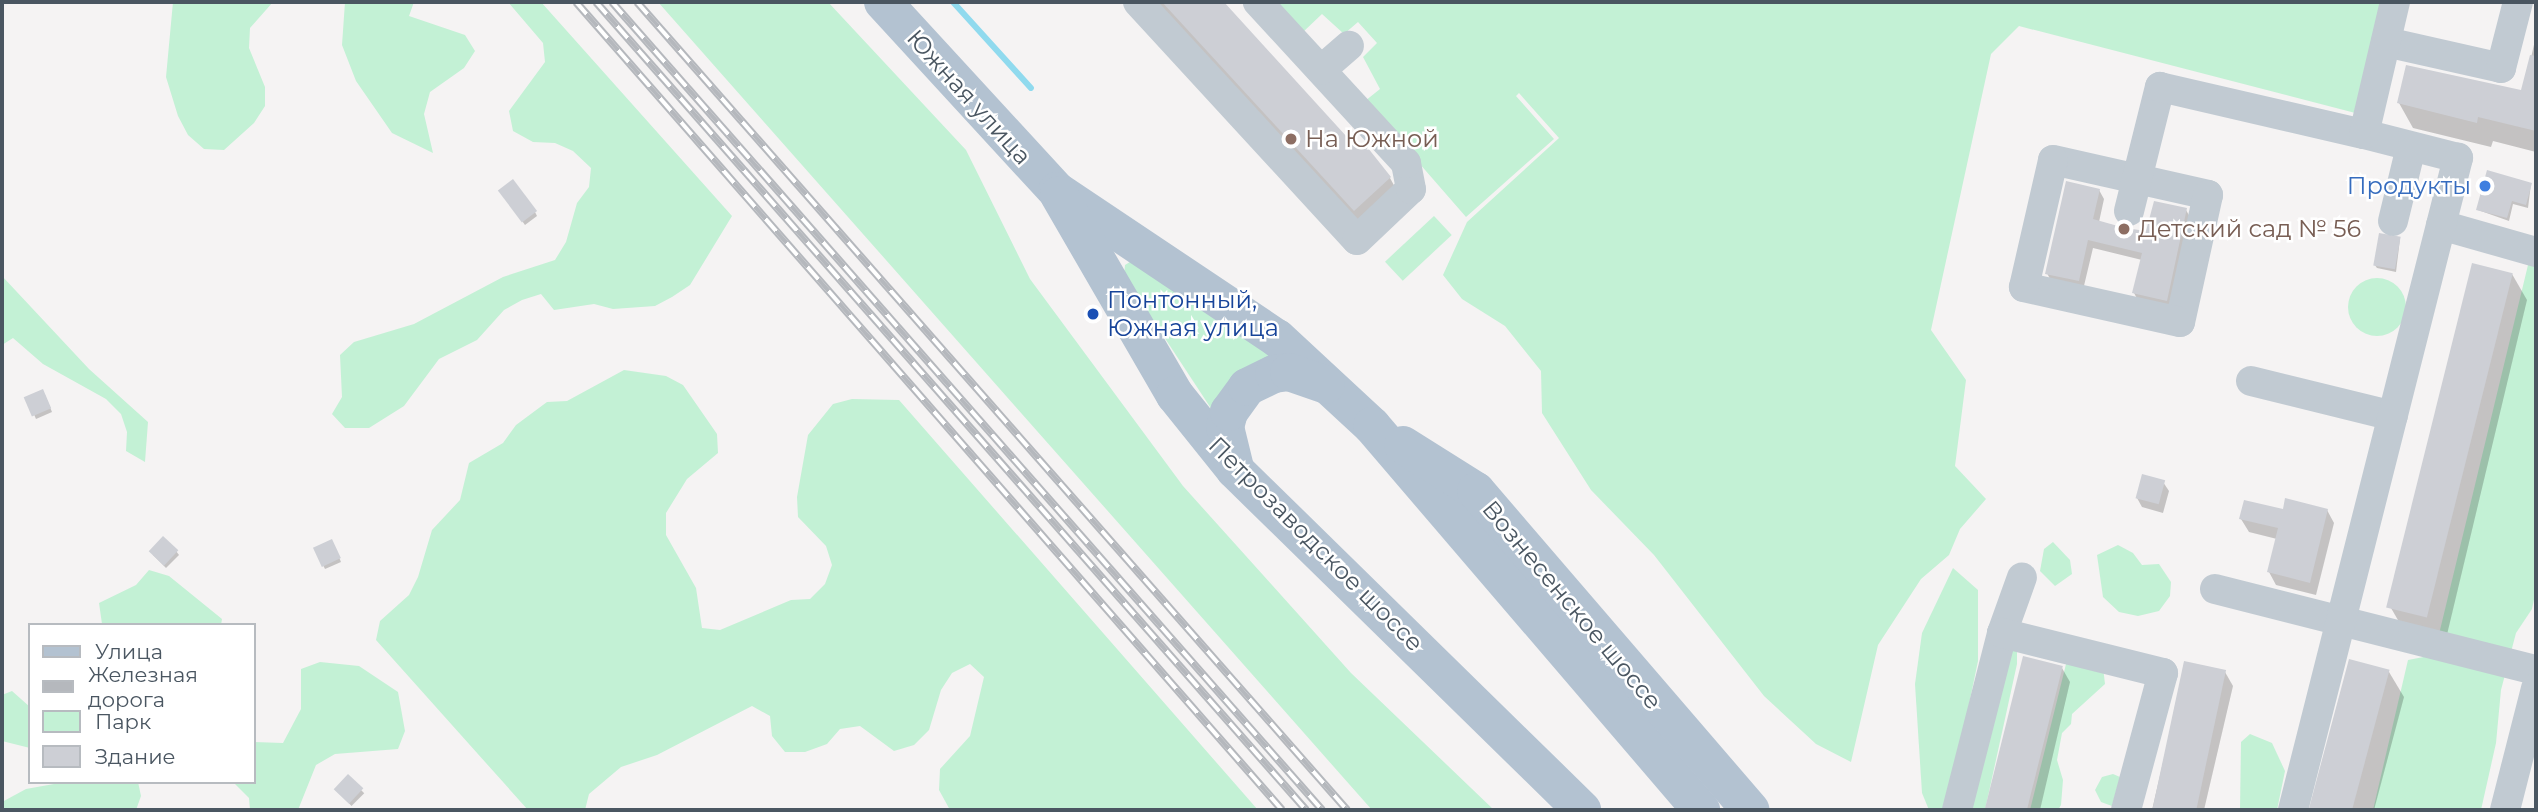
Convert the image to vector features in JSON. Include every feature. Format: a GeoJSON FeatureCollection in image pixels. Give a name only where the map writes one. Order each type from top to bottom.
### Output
{"type":"FeatureCollection","features":[{"type":"Feature","properties":{"kind":"main road","name":"Южная улица"},"geometry":{"type":"LineString","coordinates":[[883,2],[1056,191]]}},
{"type":"Feature","properties":{"kind":"main road"},"geometry":{"type":"LineString","coordinates":[[1056,191],[1277,338],[1372,426],[1701,810]]}},
{"type":"Feature","properties":{"kind":"main road","name":"Петрозаводское шоссе"},"geometry":{"type":"LineString","coordinates":[[1056,191],[1175,395],[1236,470],[1582,810]]}},
{"type":"Feature","properties":{"kind":"main road"},"geometry":{"type":"LineString","coordinates":[[1236,470],[1227,449],[1226,426],[1229,412],[1247,387],[1274,374],[1289,372],[1318,380],[1330,388]]}},
{"type":"Feature","properties":{"kind":"main road","name":"Вознесенское шоссе"},"geometry":{"type":"LineString","coordinates":[[1372,426],[1476,491],[1750,810]]}},
{"type":"Feature","properties":{"kind":"main road"},"geometry":{"type":"LineString","coordinates":[[1543,769],[1590,810]]}},
{"type":"Feature","properties":{"kind":"street"},"geometry":{"type":"LineString","coordinates":[[1138,2],[1357,240],[1411,188],[1406,163],[1258,2]]}},
{"type":"Feature","properties":{"kind":"street"},"geometry":{"type":"LineString","coordinates":[[2364,134],[2395,2]]}},
{"type":"Feature","properties":{"kind":"street"},"geometry":{"type":"LineString","coordinates":[[2386,42],[2501,68],[2518,2]]}},
{"type":"Feature","properties":{"kind":"street"},"geometry":{"type":"LineString","coordinates":[[1321,70],[1349,46]]}},
{"type":"Feature","properties":{"kind":"street"},"geometry":{"type":"LineString","coordinates":[[2129,211],[2160,87],[2458,158],[2294,810]]}},
{"type":"Feature","properties":{"kind":"street"},"geometry":{"type":"LineString","coordinates":[[2393,221],[2411,147]]}},
{"type":"Feature","properties":{"kind":"street"},"geometry":{"type":"LineString","coordinates":[[2053,160],[2137,179],[2208,195],[2180,322],[2024,287],[2053,160]]}},
{"type":"Feature","properties":{"kind":"street"},"geometry":{"type":"LineString","coordinates":[[2441,225],[2536,252]]}},
{"type":"Feature","properties":{"kind":"street"},"geometry":{"type":"LineString","coordinates":[[2251,381],[2393,416]]}},
{"type":"Feature","properties":{"kind":"street"},"geometry":{"type":"LineString","coordinates":[[1957,810],[2002,633],[2022,577]]}},
{"type":"Feature","properties":{"kind":"street"},"geometry":{"type":"LineString","coordinates":[[2215,589],[2536,670]]}},
{"type":"Feature","properties":{"kind":"street"},"geometry":{"type":"LineString","coordinates":[[2002,633],[2163,673],[2126,810]]}},
{"type":"Feature","properties":{"kind":"street"},"geometry":{"type":"LineString","coordinates":[[2505,810],[2536,688]]}},
{"type":"Feature","properties":{"kind":"green space"},"geometry":{"type":"Polygon","coordinates":[[[173,2],[273,2],[250,28],[249,48],[265,87],[265,106],[254,123],[224,150],[204,149],[188,135],[178,116],[166,77],[173,2]]]}},
{"type":"Feature","properties":{"kind":"green space"},"geometry":{"type":"Polygon","coordinates":[[[345,2],[414,2],[409,16],[465,35],[475,51],[464,68],[430,92],[424,114],[433,153],[392,133],[356,81],[342,45],[345,2]]]}},
{"type":"Feature","properties":{"kind":"green space"},"geometry":{"type":"Polygon","coordinates":[[[508,2],[541,2],[732,216],[690,285],[672,297],[655,306],[613,309],[594,304],[554,310],[541,294],[522,300],[504,310],[477,340],[439,359],[404,406],[369,428],[345,428],[332,414],[342,397],[340,355],[354,342],[414,324],[503,277],[555,260],[566,242],[577,203],[589,187],[591,168],[573,151],[555,143],[533,142],[513,131],[509,111],[545,62],[543,43],[508,2]]]}},
{"type":"Feature","properties":{"kind":"green space"},"geometry":{"type":"Polygon","coordinates":[[[658,2],[828,2],[966,150],[1030,279],[1183,486],[1351,673],[1494,810],[1372,810],[658,2]]]}},
{"type":"Feature","properties":{"kind":"green space"},"geometry":{"type":"Polygon","coordinates":[[[1276,2],[2390,2],[2363,115],[2019,26],[1991,54],[1931,330],[1966,380],[1955,466],[1986,499],[1960,529],[1949,555],[1921,579],[1878,645],[1851,762],[1816,744],[1764,696],[1654,555],[1591,490],[1542,413],[1541,371],[1505,326],[1462,299],[1443,275],[1467,222],[1559,138],[1519,93],[1516,96],[1554,139],[1466,217],[1365,101],[1380,89],[1363,57],[1377,43],[1358,22],[1344,34],[1322,14],[1302,33],[1276,2]]]}},
{"type":"Feature","properties":{"kind":"green space"},"geometry":{"type":"Polygon","coordinates":[[[1434,216],[1452,235],[1403,281],[1385,262],[1434,216]]]}},
{"type":"Feature","properties":{"kind":"green space"},"geometry":{"type":"Polygon","coordinates":[[[1133,260],[1278,358],[1216,416],[1124,276],[1125,265],[1133,260]]]}},
{"type":"Feature","properties":{"kind":"green space"},"geometry":{"type":"Polygon","coordinates":[[[2536,263],[2536,590],[2532,609],[2516,633],[2501,690],[2496,743],[2481,810],[2373,810],[2408,660],[2434,655],[2528,265],[2536,263]]]}},
{"type":"Feature","properties":{"kind":"green space"},"geometry":{"type":"Polygon","coordinates":[[[2,276],[89,369],[148,422],[145,462],[126,451],[127,432],[121,414],[106,399],[43,364],[13,338],[2,345],[2,276]]]}},
{"type":"Feature","properties":{"kind":"green space"},"geometry":{"type":"Polygon","coordinates":[[[2377,278],[2393,283],[2401,291],[2406,307],[2401,323],[2393,331],[2377,336],[2361,331],[2353,323],[2348,307],[2353,291],[2361,283],[2377,278]]]}},
{"type":"Feature","properties":{"kind":"green space"},"geometry":{"type":"Polygon","coordinates":[[[624,370],[666,376],[683,385],[717,434],[718,453],[687,479],[666,513],[666,535],[696,588],[702,628],[720,630],[791,600],[810,599],[825,584],[832,565],[826,546],[798,517],[797,497],[808,435],[833,404],[852,399],[899,400],[1258,810],[950,810],[939,790],[940,769],[970,736],[984,677],[970,664],[952,673],[941,690],[929,730],[914,745],[894,751],[860,726],[840,729],[827,744],[805,752],[785,752],[772,736],[770,716],[752,706],[657,755],[621,767],[589,794],[585,810],[528,810],[376,640],[380,621],[409,595],[418,577],[432,530],[460,500],[469,463],[503,443],[516,425],[547,402],[567,401],[624,370]]]}},
{"type":"Feature","properties":{"kind":"green space"},"geometry":{"type":"Polygon","coordinates":[[[2053,542],[2070,560],[2072,574],[2055,586],[2040,571],[2044,549],[2053,542]]]}},
{"type":"Feature","properties":{"kind":"green space"},"geometry":{"type":"Polygon","coordinates":[[[2118,545],[2133,553],[2142,565],[2159,564],[2171,582],[2170,596],[2159,611],[2138,616],[2119,612],[2103,597],[2097,555],[2118,545]]]}},
{"type":"Feature","properties":{"kind":"green space"},"geometry":{"type":"Polygon","coordinates":[[[1953,568],[1978,590],[1978,661],[1947,810],[1929,810],[1922,793],[1915,684],[1922,633],[1953,568]]]}},
{"type":"Feature","properties":{"kind":"green space"},"geometry":{"type":"Polygon","coordinates":[[[149,570],[169,576],[222,619],[221,623],[102,623],[99,603],[136,585],[149,570]]]}},
{"type":"Feature","properties":{"kind":"green space"},"geometry":{"type":"Polygon","coordinates":[[[2011,648],[2017,648],[2017,664],[1985,810],[1969,810],[2011,648]]]}},
{"type":"Feature","properties":{"kind":"green space"},"geometry":{"type":"Polygon","coordinates":[[[2067,660],[2103,667],[2105,684],[2072,714],[2071,724],[2062,733],[2057,760],[2063,780],[2061,805],[2058,810],[2030,810],[2067,660]]]}},
{"type":"Feature","properties":{"kind":"green space"},"geometry":{"type":"Polygon","coordinates":[[[320,662],[359,666],[398,692],[405,731],[398,749],[335,754],[316,765],[298,810],[250,810],[249,798],[235,784],[256,784],[256,742],[283,743],[301,709],[301,669],[320,662]]]}},
{"type":"Feature","properties":{"kind":"green space"},"geometry":{"type":"Polygon","coordinates":[[[12,691],[28,705],[28,748],[2,741],[2,695],[12,691]]]}},
{"type":"Feature","properties":{"kind":"green space"},"geometry":{"type":"Polygon","coordinates":[[[2250,734],[2272,743],[2285,771],[2277,810],[2240,810],[2241,742],[2250,734]]]}},
{"type":"Feature","properties":{"kind":"green space"},"geometry":{"type":"Polygon","coordinates":[[[2113,774],[2120,777],[2112,806],[2101,802],[2095,790],[2102,777],[2113,774]]]}},
{"type":"Feature","properties":{"kind":"green space"},"geometry":{"type":"Polygon","coordinates":[[[54,784],[138,784],[141,796],[136,810],[2,810],[2,802],[26,789],[54,784]]]}},
{"type":"Feature","properties":{"kind":"building"},"geometry":{"type":"Polygon","coordinates":[[[1162,2],[1224,2],[1357,148],[1364,143],[1391,177],[1354,211],[1162,2]]]}},
{"type":"Feature","properties":{"kind":"building"},"geometry":{"type":"Polygon","coordinates":[[[2530,55],[2536,56],[2536,131],[2478,117],[2477,123],[2397,103],[2406,65],[2521,90],[2530,55]]]}},
{"type":"Feature","properties":{"kind":"building"},"geometry":{"type":"Polygon","coordinates":[[[2487,170],[2532,183],[2526,205],[2512,201],[2507,218],[2476,210],[2487,170]]]}},
{"type":"Feature","properties":{"kind":"building"},"geometry":{"type":"Polygon","coordinates":[[[513,179],[537,211],[522,222],[498,190],[513,179]]]}},
{"type":"Feature","properties":{"kind":"building"},"geometry":{"type":"Polygon","coordinates":[[[2066,181],[2100,189],[2093,219],[2125,228],[2146,231],[2154,201],[2187,208],[2167,301],[2132,293],[2142,253],[2088,240],[2079,281],[2045,274],[2066,181]]]}},
{"type":"Feature","properties":{"kind":"building"},"geometry":{"type":"Polygon","coordinates":[[[2379,233],[2401,237],[2395,269],[2373,265],[2379,233]]]}},
{"type":"Feature","properties":{"kind":"building"},"geometry":{"type":"Polygon","coordinates":[[[2472,263],[2513,273],[2427,618],[2386,607],[2472,263]]]}},
{"type":"Feature","properties":{"kind":"building"},"geometry":{"type":"Polygon","coordinates":[[[43,389],[51,408],[32,417],[24,397],[43,389]]]}},
{"type":"Feature","properties":{"kind":"building"},"geometry":{"type":"Polygon","coordinates":[[[2142,474],[2165,480],[2159,504],[2136,498],[2142,474]]]}},
{"type":"Feature","properties":{"kind":"building"},"geometry":{"type":"Polygon","coordinates":[[[2285,498],[2328,509],[2310,583],[2267,572],[2278,528],[2239,519],[2244,500],[2283,509],[2285,498]]]}},
{"type":"Feature","properties":{"kind":"building"},"geometry":{"type":"Polygon","coordinates":[[[163,536],[178,550],[164,566],[149,551],[163,536]]]}},
{"type":"Feature","properties":{"kind":"building"},"geometry":{"type":"Polygon","coordinates":[[[332,539],[341,558],[322,567],[313,548],[332,539]]]}},
{"type":"Feature","properties":{"kind":"building"},"geometry":{"type":"Polygon","coordinates":[[[2023,656],[2063,666],[2027,810],[1985,809],[2023,656]]]}},
{"type":"Feature","properties":{"kind":"building"},"geometry":{"type":"Polygon","coordinates":[[[2349,659],[2390,670],[2352,810],[2309,810],[2349,659]]]}},
{"type":"Feature","properties":{"kind":"building"},"geometry":{"type":"Polygon","coordinates":[[[2184,661],[2226,670],[2196,810],[2152,810],[2184,661]]]}},
{"type":"Feature","properties":{"kind":"building"},"geometry":{"type":"Polygon","coordinates":[[[348,774],[363,788],[349,804],[334,789],[348,774]]]}},
{"type":"Feature","properties":{"kind":"waterway"},"geometry":{"type":"LineString","coordinates":[[953,2],[1031,88]]}},
{"type":"Feature","properties":{"kind":"railway"},"geometry":{"type":"LineString","coordinates":[[576,2],[1282,810]]}},
{"type":"Feature","properties":{"kind":"railway"},"geometry":{"type":"LineString","coordinates":[[596,2],[1306,810]]}},
{"type":"Feature","properties":{"kind":"railway"},"geometry":{"type":"LineString","coordinates":[[612,2],[1322,810]]}},
{"type":"Feature","properties":{"kind":"railway"},"geometry":{"type":"LineString","coordinates":[[637,2],[1347,810]]}},
{"type":"Feature","properties":{"kind":"place","name":"На Южной"},"geometry":{"type":"Point","coordinates":[1291,139]}},
{"type":"Feature","properties":{"kind":"place","name":"Продукты"},"geometry":{"type":"Point","coordinates":[2485,186]}},
{"type":"Feature","properties":{"kind":"place","name":"Детский сад № 56"},"geometry":{"type":"Point","coordinates":[2124,229]}},
{"type":"Feature","properties":{"kind":"place","name":"Понтонный, Южная улица"},"geometry":{"type":"Point","coordinates":[1093,314]}}]}
